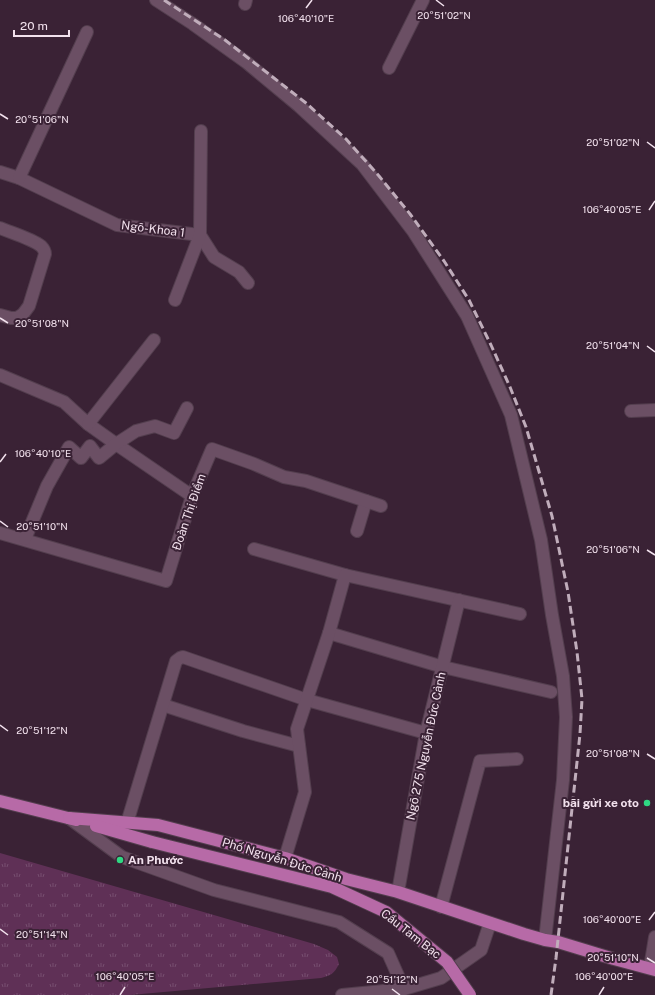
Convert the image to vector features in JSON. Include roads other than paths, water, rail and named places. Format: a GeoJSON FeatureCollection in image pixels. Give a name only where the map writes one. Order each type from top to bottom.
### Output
{"type":"FeatureCollection","features":[{"type":"Feature","properties":{"kind":"main road","name":"Phố Nguyễn Đức Cảnh"},"geometry":{"type":"LineString","coordinates":[[0,801],[69,818],[152,842]]}},
{"type":"Feature","properties":{"kind":"main road","name":"Phố Nguyễn Đức Cảnh"},"geometry":{"type":"LineString","coordinates":[[69,818],[158,825],[285,858],[346,879],[398,892],[440,907],[545,940],[558,942],[652,969]]}},
{"type":"Feature","properties":{"kind":"main road","name":"Cầu Tam Bạc"},"geometry":{"type":"LineString","coordinates":[[152,842],[332,887],[386,912],[447,962],[470,995]]}},
{"type":"Feature","properties":{"kind":"street"},"geometry":{"type":"LineString","coordinates":[[156,0],[193,24],[246,62],[300,106],[362,164],[413,231],[467,316],[511,415],[541,540],[563,676],[566,718],[562,787],[545,940]]}},
{"type":"Feature","properties":{"kind":"street"},"geometry":{"type":"LineString","coordinates":[[389,68],[423,0]]}},
{"type":"Feature","properties":{"kind":"street"},"geometry":{"type":"LineString","coordinates":[[19,178],[87,32]]}},
{"type":"Feature","properties":{"kind":"street"},"geometry":{"type":"LineString","coordinates":[[175,300],[200,235],[201,131]]}},
{"type":"Feature","properties":{"kind":"street","name":"Ngõ-Khoa 1"},"geometry":{"type":"LineString","coordinates":[[0,172],[19,178],[117,225],[200,235],[214,257],[239,272],[248,283]]}},
{"type":"Feature","properties":{"kind":"street"},"geometry":{"type":"LineString","coordinates":[[0,228],[41,246],[45,250],[45,254],[29,306],[17,318],[0,315]]}},
{"type":"Feature","properties":{"kind":"street"},"geometry":{"type":"LineString","coordinates":[[88,424],[154,340]]}},
{"type":"Feature","properties":{"kind":"street"},"geometry":{"type":"LineString","coordinates":[[0,375],[64,402],[88,424],[192,496]]}},
{"type":"Feature","properties":{"kind":"street"},"geometry":{"type":"LineString","coordinates":[[24,540],[47,486],[68,447],[80,458],[90,446],[99,458],[116,444],[136,431],[155,426],[174,433],[187,408]]}},
{"type":"Feature","properties":{"kind":"street"},"geometry":{"type":"LineString","coordinates":[[631,411],[655,410]]}},
{"type":"Feature","properties":{"kind":"street","name":"Đoàn Thị Điểm"},"geometry":{"type":"LineString","coordinates":[[0,533],[166,581],[192,496],[212,449],[254,464],[284,477],[306,481],[381,506]]}},
{"type":"Feature","properties":{"kind":"street"},"geometry":{"type":"LineString","coordinates":[[357,531],[366,501]]}},
{"type":"Feature","properties":{"kind":"street"},"geometry":{"type":"LineString","coordinates":[[254,549],[345,575],[520,614]]}},
{"type":"Feature","properties":{"kind":"street"},"geometry":{"type":"LineString","coordinates":[[285,858],[305,792],[297,729],[329,633],[345,575]]}},
{"type":"Feature","properties":{"kind":"street","name":"Ngõ 275 Nguyễn Đức Cảnh"},"geometry":{"type":"LineString","coordinates":[[398,892],[426,733],[459,600]]}},
{"type":"Feature","properties":{"kind":"street"},"geometry":{"type":"LineString","coordinates":[[329,633],[442,667],[550,692]]}},
{"type":"Feature","properties":{"kind":"street"},"geometry":{"type":"LineString","coordinates":[[127,823],[176,661],[183,657],[307,700],[426,733]]}},
{"type":"Feature","properties":{"kind":"street"},"geometry":{"type":"LineString","coordinates":[[163,705],[299,746]]}},
{"type":"Feature","properties":{"kind":"street"},"geometry":{"type":"LineString","coordinates":[[440,907],[480,760],[517,759]]}},
{"type":"Feature","properties":{"kind":"street"},"geometry":{"type":"LineString","coordinates":[[69,818],[122,857],[214,890],[339,922],[388,953],[404,989]]}},
{"type":"Feature","properties":{"kind":"street"},"geometry":{"type":"LineString","coordinates":[[342,995],[404,989],[441,978],[481,950],[490,923]]}},
{"type":"Feature","properties":{"kind":"street"},"geometry":{"type":"LineString","coordinates":[[652,969],[655,937]]}},
{"type":"Feature","properties":{"kind":"railway"},"geometry":{"type":"LineString","coordinates":[[164,0],[225,40],[306,103],[346,139],[379,176],[410,214],[444,261],[469,300],[510,387],[526,427],[552,516],[568,592],[582,699],[580,734],[551,995]]}},
{"type":"Feature","properties":{"kind":"place","name":"bãi gửi xe oto"},"geometry":{"type":"Point","coordinates":[647,803]}},
{"type":"Feature","properties":{"kind":"place","name":"An Phước"},"geometry":{"type":"Point","coordinates":[120,860]}}]}
